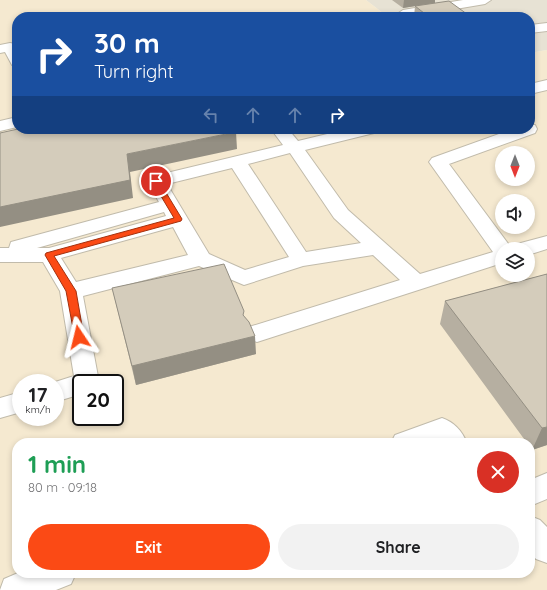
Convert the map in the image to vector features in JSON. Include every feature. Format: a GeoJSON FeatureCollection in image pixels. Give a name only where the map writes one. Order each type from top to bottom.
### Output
{"type":"FeatureCollection","features":[{"type":"Feature","properties":{"kind":"lane"},"geometry":{"type":"LineString","coordinates":[[415,12],[485,0]]}},
{"type":"Feature","properties":{"kind":"lane"},"geometry":{"type":"LineString","coordinates":[[535,28],[547,27]]}},
{"type":"Feature","properties":{"kind":"lane"},"geometry":{"type":"LineString","coordinates":[[0,49],[10,47],[12,51]]}},
{"type":"Feature","properties":{"kind":"lane"},"geometry":{"type":"LineString","coordinates":[[535,88],[547,85]]}},
{"type":"Feature","properties":{"kind":"lane"},"geometry":{"type":"LineString","coordinates":[[0,126],[12,123]]}},
{"type":"Feature","properties":{"kind":"lane"},"geometry":{"type":"LineString","coordinates":[[283,134],[341,214],[416,283]]}},
{"type":"Feature","properties":{"kind":"lane"},"geometry":{"type":"LineString","coordinates":[[329,134],[294,147],[156,181],[201,259],[244,278],[301,260],[378,248]]}},
{"type":"Feature","properties":{"kind":"lane"},"geometry":{"type":"LineString","coordinates":[[497,242],[438,162],[513,134]]}},
{"type":"Feature","properties":{"kind":"lane"},"geometry":{"type":"LineString","coordinates":[[237,161],[301,260]]}},
{"type":"Feature","properties":{"kind":"lane"},"geometry":{"type":"LineString","coordinates":[[0,254],[174,212]]}},
{"type":"Feature","properties":{"kind":"lane"},"geometry":{"type":"LineString","coordinates":[[0,254],[49,255],[174,212]]}},
{"type":"Feature","properties":{"kind":"lane"},"geometry":{"type":"LineString","coordinates":[[535,246],[547,242]]}},
{"type":"Feature","properties":{"kind":"lane"},"geometry":{"type":"LineString","coordinates":[[49,255],[71,291],[86,374]]}},
{"type":"Feature","properties":{"kind":"lane"},"geometry":{"type":"LineString","coordinates":[[257,334],[495,258]]}},
{"type":"Feature","properties":{"kind":"lane"},"geometry":{"type":"LineString","coordinates":[[71,291],[201,259]]}},
{"type":"Feature","properties":{"kind":"lane"},"geometry":{"type":"LineString","coordinates":[[0,408],[12,405]]}},
{"type":"Feature","properties":{"kind":"lane"},"geometry":{"type":"LineString","coordinates":[[418,438],[442,429],[450,438]]}},
{"type":"Feature","properties":{"kind":"lane"},"geometry":{"type":"LineString","coordinates":[[535,491],[547,486]]}},
{"type":"Feature","properties":{"kind":"lane"},"geometry":{"type":"LineString","coordinates":[[535,536],[547,549]]}},
{"type":"Feature","properties":{"kind":"lane"},"geometry":{"type":"LineString","coordinates":[[15,590],[47,578]]}},
{"type":"Feature","properties":{"kind":"shaded area"},"geometry":{"type":"Polygon","coordinates":[[[0,0],[366,0],[382,12],[12,12],[12,134],[535,134],[535,52],[547,50],[547,590],[0,590],[0,0]]]}},
{"type":"Feature","properties":{"kind":"shaded area"},"geometry":{"type":"Polygon","coordinates":[[[366,0],[547,0],[547,50],[535,52],[535,12],[382,12],[366,0]]]}},
{"type":"Feature","properties":{"kind":"building"},"geometry":{"type":"Polygon","coordinates":[[[449,1],[464,12],[423,12],[415,6],[449,1]]]}},
{"type":"Feature","properties":{"kind":"building"},"geometry":{"type":"Polygon","coordinates":[[[12,130],[12,134],[226,134],[127,154],[130,180],[0,207],[0,133],[12,130]]]}},
{"type":"Feature","properties":{"kind":"building"},"geometry":{"type":"Polygon","coordinates":[[[224,264],[244,311],[243,315],[249,322],[255,336],[132,366],[112,288],[224,264]]]}},
{"type":"Feature","properties":{"kind":"building"},"geometry":{"type":"Polygon","coordinates":[[[547,274],[547,427],[542,428],[445,301],[517,282],[535,282],[535,277],[547,274]]]}},
{"type":"Feature","properties":{"kind":"route"},"geometry":{"type":"LineString","coordinates":[[79,337],[71,291],[49,255],[178,219],[156,181]]}}]}
